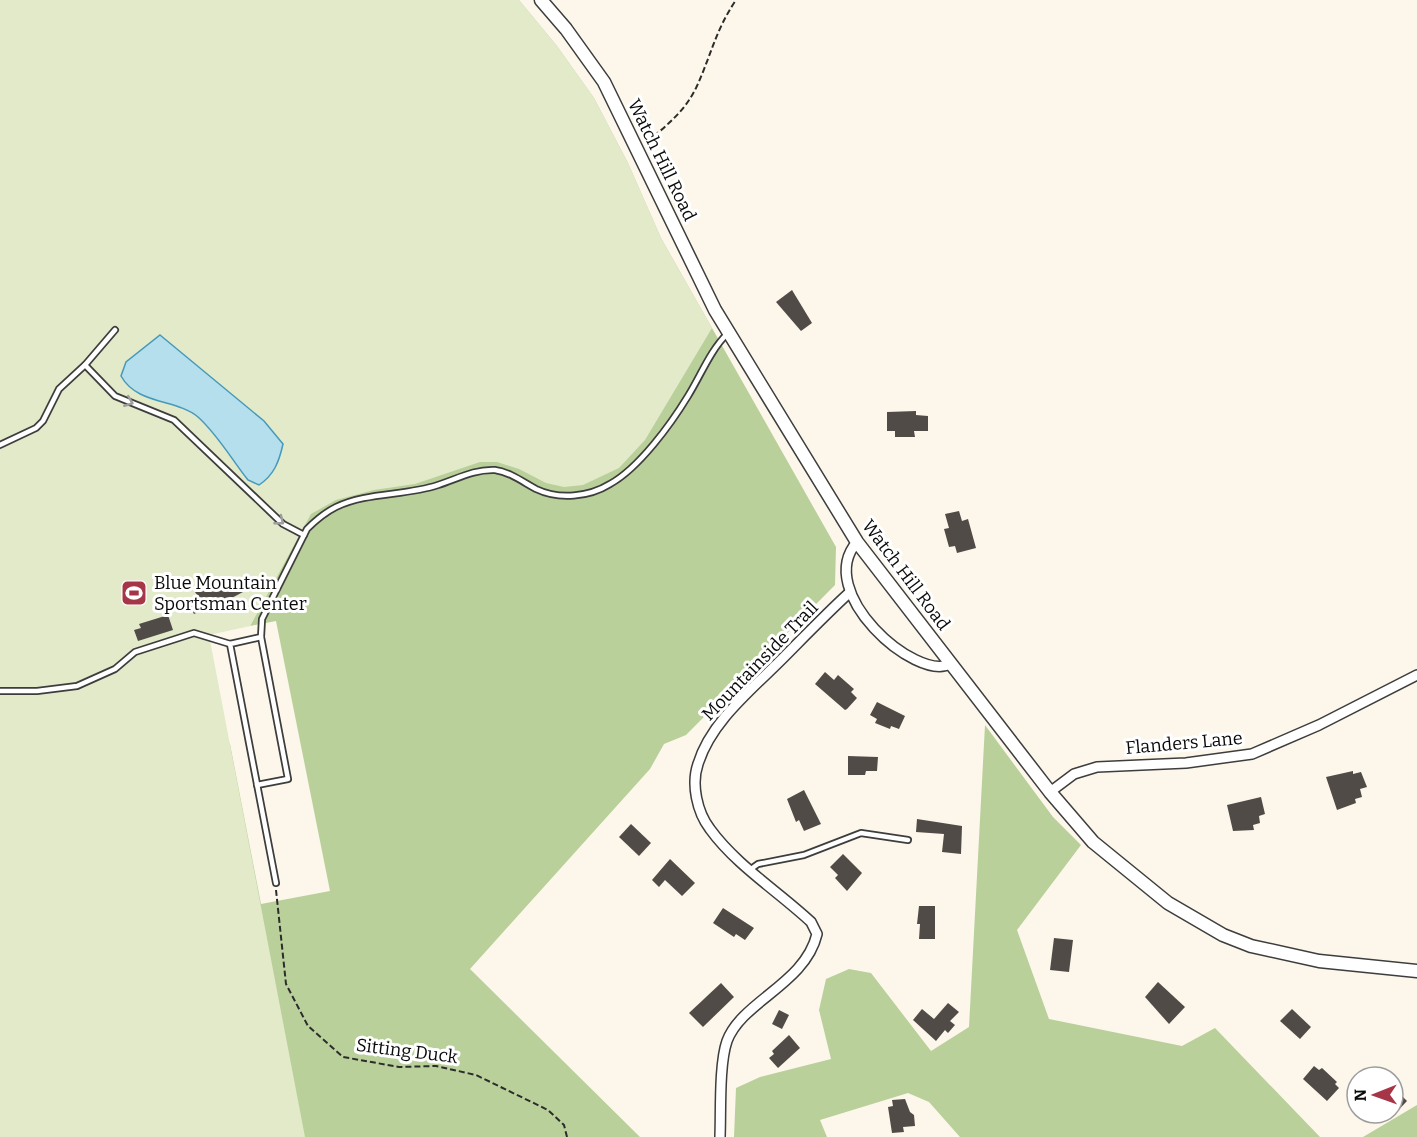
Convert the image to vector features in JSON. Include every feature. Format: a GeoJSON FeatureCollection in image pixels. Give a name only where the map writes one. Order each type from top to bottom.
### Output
{"type":"FeatureCollection","features":[{"type":"Feature","properties":{"kind":"street","name":"Watch Hill Road"},"geometry":{"type":"LineString","coordinates":[[541,0],[587,56],[617,107],[697,274],[728,332],[857,542],[1050,792],[1105,852],[1168,903],[1223,935],[1251,946],[1299,957],[1417,971]]}},
{"type":"Feature","properties":{"kind":"street"},"geometry":{"type":"LineString","coordinates":[[857,542],[849,552],[845,563],[849,593],[871,624],[904,653],[934,668],[943,668],[950,664]]}},
{"type":"Feature","properties":{"kind":"street","name":"Mountainside Trail"},"geometry":{"type":"LineString","coordinates":[[720,1137],[724,1057],[728,1039],[739,1022],[805,961],[814,947],[817,934],[811,922],[709,828],[696,798],[694,782],[697,764],[708,740],[732,709],[849,593]]}},
{"type":"Feature","properties":{"kind":"street","name":"Flanders Lane"},"geometry":{"type":"LineString","coordinates":[[1050,792],[1074,774],[1096,767],[1186,763],[1252,754],[1319,725],[1417,675]]}},
{"type":"Feature","properties":{"kind":"lane"},"geometry":{"type":"LineString","coordinates":[[0,445],[36,428],[43,421],[58,388],[85,365],[115,330]]}},
{"type":"Feature","properties":{"kind":"lane"},"geometry":{"type":"LineString","coordinates":[[257,785],[288,779],[261,637],[262,619],[304,535],[318,518],[337,506],[364,499],[415,492],[484,470],[498,471],[539,490],[557,495],[578,496],[611,484],[645,454],[687,398],[718,343],[728,332]]}},
{"type":"Feature","properties":{"kind":"lane"},"geometry":{"type":"LineString","coordinates":[[85,365],[115,396],[174,420],[283,524],[304,535]]}},
{"type":"Feature","properties":{"kind":"lane"},"geometry":{"type":"LineString","coordinates":[[0,691],[37,691],[77,686],[115,669],[135,652],[194,633],[230,644],[261,637]]}},
{"type":"Feature","properties":{"kind":"lane"},"geometry":{"type":"LineString","coordinates":[[230,644],[276,883]]}},
{"type":"Feature","properties":{"kind":"lane"},"geometry":{"type":"LineString","coordinates":[[751,869],[758,864],[804,855],[861,833],[908,840]]}},
{"type":"Feature","properties":{"kind":"path"},"geometry":{"type":"LineString","coordinates":[[638,149],[676,117],[695,89],[720,24],[736,0]]}},
{"type":"Feature","properties":{"kind":"path","name":"Sitting Duck"},"geometry":{"type":"LineString","coordinates":[[276,883],[286,984],[308,1026],[343,1057],[399,1066],[436,1066],[476,1075],[548,1110],[564,1125],[567,1137]]}},
{"type":"Feature","properties":{"kind":"green space","name":"Blue Mountain Sportsman Center"},"geometry":{"type":"Polygon","coordinates":[[[0,0],[519,0],[557,46],[594,98],[628,163],[661,238],[836,547],[835,585],[686,735],[664,744],[650,769],[470,969],[640,1137],[0,1137],[0,0]],[[285,561],[115,641],[230,744],[261,904],[330,891],[276,621],[250,626],[285,561]]]}},
{"type":"Feature","properties":{"kind":"green space","name":"Blue Mountain Sportsman Center"},"geometry":{"type":"Polygon","coordinates":[[[0,0],[519,0],[557,46],[594,98],[628,163],[661,238],[712,328],[645,440],[619,468],[583,485],[564,487],[546,483],[519,469],[497,462],[480,462],[415,484],[374,490],[336,500],[311,514],[250,626],[209,635],[305,1137],[0,1137],[0,0]]]}},
{"type":"Feature","properties":{"kind":"green space"},"geometry":{"type":"Polygon","coordinates":[[[985,725],[1053,817],[1081,845],[1017,930],[1049,1019],[1182,1046],[1215,1028],[1320,1137],[960,1137],[929,1102],[908,1093],[820,1120],[827,1137],[734,1137],[736,1088],[760,1077],[831,1059],[819,1010],[826,979],[849,969],[871,973],[931,1051],[969,1027],[985,725]]]}},
{"type":"Feature","properties":{"kind":"green space"},"geometry":{"type":"Polygon","coordinates":[[[1417,1105],[1417,1137],[1363,1137],[1383,1125],[1405,1125],[1405,1112],[1417,1105]]]}},
{"type":"Feature","properties":{"kind":"water"},"geometry":{"type":"Polygon","coordinates":[[[160,335],[264,421],[283,444],[275,468],[259,485],[248,480],[198,417],[189,411],[137,392],[121,376],[126,362],[160,335]]]}},
{"type":"Feature","properties":{"kind":"building"},"geometry":{"type":"Polygon","coordinates":[[[792,290],[812,323],[801,331],[776,302],[792,290]]]}},
{"type":"Feature","properties":{"kind":"building"},"geometry":{"type":"Polygon","coordinates":[[[916,411],[916,415],[928,416],[928,431],[914,431],[915,437],[895,437],[895,431],[887,431],[887,412],[916,411]]]}},
{"type":"Feature","properties":{"kind":"building"},"geometry":{"type":"Polygon","coordinates":[[[959,511],[962,521],[968,519],[976,548],[957,553],[955,546],[949,547],[944,529],[949,528],[945,514],[959,511]]]}},
{"type":"Feature","properties":{"kind":"building"},"geometry":{"type":"Polygon","coordinates":[[[236,578],[243,592],[207,611],[205,609],[194,614],[192,610],[188,612],[183,601],[197,595],[195,592],[236,578]]]}},
{"type":"Feature","properties":{"kind":"building"},"geometry":{"type":"Polygon","coordinates":[[[168,615],[173,630],[138,641],[134,630],[141,628],[139,624],[168,615]]]}},
{"type":"Feature","properties":{"kind":"building"},"geometry":{"type":"Polygon","coordinates":[[[825,672],[834,680],[838,675],[854,689],[851,692],[857,698],[847,709],[845,710],[815,684],[825,672]]]}},
{"type":"Feature","properties":{"kind":"building"},"geometry":{"type":"Polygon","coordinates":[[[877,702],[905,716],[899,729],[891,726],[890,729],[875,723],[877,719],[870,715],[877,702]]]}},
{"type":"Feature","properties":{"kind":"building"},"geometry":{"type":"Polygon","coordinates":[[[848,756],[878,757],[877,771],[866,771],[865,775],[848,775],[848,756]]]}},
{"type":"Feature","properties":{"kind":"building"},"geometry":{"type":"Polygon","coordinates":[[[1353,771],[1353,774],[1361,772],[1367,787],[1360,789],[1362,797],[1355,799],[1356,803],[1337,810],[1326,777],[1353,771]]]}},
{"type":"Feature","properties":{"kind":"building"},"geometry":{"type":"Polygon","coordinates":[[[804,790],[821,824],[804,831],[799,820],[796,822],[787,799],[804,790]]]}},
{"type":"Feature","properties":{"kind":"building"},"geometry":{"type":"Polygon","coordinates":[[[1261,797],[1265,814],[1259,816],[1260,823],[1253,825],[1254,830],[1233,831],[1227,805],[1261,797]]]}},
{"type":"Feature","properties":{"kind":"building"},"geometry":{"type":"Polygon","coordinates":[[[917,819],[962,826],[961,854],[942,852],[944,834],[916,832],[917,819]]]}},
{"type":"Feature","properties":{"kind":"building"},"geometry":{"type":"Polygon","coordinates":[[[631,824],[651,843],[639,856],[619,837],[631,824]]]}},
{"type":"Feature","properties":{"kind":"building"},"geometry":{"type":"Polygon","coordinates":[[[843,854],[862,873],[847,891],[835,878],[838,875],[830,867],[843,854]]]}},
{"type":"Feature","properties":{"kind":"building"},"geometry":{"type":"Polygon","coordinates":[[[670,859],[695,883],[682,896],[665,880],[659,887],[652,880],[670,859]]]}},
{"type":"Feature","properties":{"kind":"building"},"geometry":{"type":"Polygon","coordinates":[[[919,906],[935,906],[935,939],[919,939],[920,924],[917,924],[919,906]]]}},
{"type":"Feature","properties":{"kind":"building"},"geometry":{"type":"Polygon","coordinates":[[[723,908],[754,928],[745,940],[736,934],[734,937],[713,923],[723,908]]]}},
{"type":"Feature","properties":{"kind":"building"},"geometry":{"type":"Polygon","coordinates":[[[1054,938],[1073,940],[1069,972],[1050,970],[1054,938]]]}},
{"type":"Feature","properties":{"kind":"building"},"geometry":{"type":"Polygon","coordinates":[[[1158,982],[1185,1007],[1169,1024],[1145,997],[1158,982]]]}},
{"type":"Feature","properties":{"kind":"building"},"geometry":{"type":"Polygon","coordinates":[[[721,983],[734,997],[703,1027],[689,1013],[721,983]]]}},
{"type":"Feature","properties":{"kind":"building"},"geometry":{"type":"Polygon","coordinates":[[[948,1003],[959,1012],[950,1021],[955,1025],[948,1033],[945,1030],[936,1041],[913,1020],[922,1009],[934,1019],[948,1003]]]}},
{"type":"Feature","properties":{"kind":"building"},"geometry":{"type":"Polygon","coordinates":[[[1292,1009],[1311,1027],[1300,1039],[1280,1021],[1292,1009]]]}},
{"type":"Feature","properties":{"kind":"building"},"geometry":{"type":"Polygon","coordinates":[[[779,1010],[789,1015],[782,1029],[772,1024],[779,1010]]]}},
{"type":"Feature","properties":{"kind":"building"},"geometry":{"type":"Polygon","coordinates":[[[789,1035],[800,1048],[778,1068],[769,1058],[774,1054],[772,1051],[789,1035]]]}},
{"type":"Feature","properties":{"kind":"building"},"geometry":{"type":"Polygon","coordinates":[[[1314,1066],[1319,1070],[1322,1068],[1337,1082],[1335,1084],[1339,1088],[1327,1101],[1303,1079],[1314,1066]]]}},
{"type":"Feature","properties":{"kind":"building"},"geometry":{"type":"Polygon","coordinates":[[[905,1099],[910,1112],[914,1115],[915,1126],[903,1127],[904,1132],[892,1133],[888,1107],[893,1106],[892,1100],[905,1099]]]}},
{"type":"Feature","properties":{"kind":"place","name":"Blue Mountain Sportsman Center"},"geometry":{"type":"Point","coordinates":[134,593]}}]}
